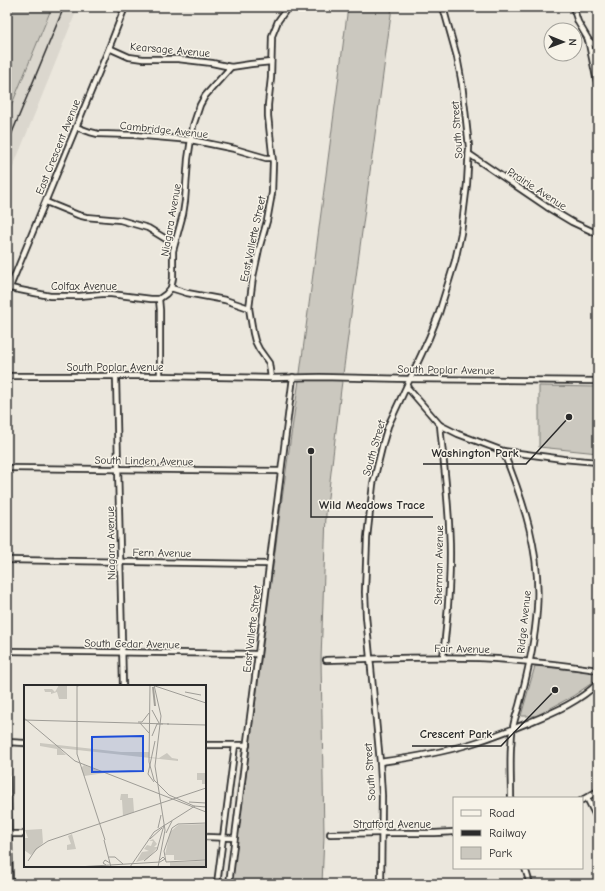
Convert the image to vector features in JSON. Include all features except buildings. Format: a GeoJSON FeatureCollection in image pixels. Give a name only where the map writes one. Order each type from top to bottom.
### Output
{"type":"FeatureCollection","features":[{"type":"Feature","properties":{"kind":"street","name":"East Crescent Avenue"},"geometry":{"type":"LineString","coordinates":[[7,294],[125,7]]}},
{"type":"Feature","properties":{"kind":"street","name":"East Vallette Street"},"geometry":{"type":"LineString","coordinates":[[271,378],[269,363],[255,341],[249,308],[256,263],[270,207],[273,178],[268,116],[272,36],[278,21],[288,7]]}},
{"type":"Feature","properties":{"kind":"street","name":"South Street"},"geometry":{"type":"LineString","coordinates":[[381,884],[382,796],[370,659],[366,592],[366,563],[370,509],[382,443],[388,426],[434,327],[446,294],[461,232],[469,154],[468,133],[457,57],[443,7]]}},
{"type":"Feature","properties":{"kind":"street"},"geometry":{"type":"LineString","coordinates":[[573,7],[578,22],[588,39],[598,87]]}},
{"type":"Feature","properties":{"kind":"street"},"geometry":{"type":"LineString","coordinates":[[588,39],[598,47]]}},
{"type":"Feature","properties":{"kind":"street","name":"Kearsage Avenue"},"geometry":{"type":"LineString","coordinates":[[109,48],[129,57],[178,59],[231,67]]}},
{"type":"Feature","properties":{"kind":"street"},"geometry":{"type":"LineString","coordinates":[[231,67],[271,62]]}},
{"type":"Feature","properties":{"kind":"street","name":"Niagara Avenue"},"geometry":{"type":"LineString","coordinates":[[170,288],[173,278],[172,260],[174,244],[180,228],[185,202],[194,122],[205,96],[231,67]]}},
{"type":"Feature","properties":{"kind":"street","name":"Cambridge Avenue"},"geometry":{"type":"LineString","coordinates":[[76,127],[98,134],[134,135],[191,140],[235,149],[266,158],[272,158]]}},
{"type":"Feature","properties":{"kind":"street","name":"Prairie Avenue"},"geometry":{"type":"LineString","coordinates":[[469,154],[547,208],[598,234]]}},
{"type":"Feature","properties":{"kind":"street"},"geometry":{"type":"LineString","coordinates":[[46,202],[78,215],[120,220],[148,228],[174,244]]}},
{"type":"Feature","properties":{"kind":"street","name":"Colfax Avenue"},"geometry":{"type":"LineString","coordinates":[[10,288],[50,296],[111,294],[158,299]]}},
{"type":"Feature","properties":{"kind":"street"},"geometry":{"type":"LineString","coordinates":[[160,376],[160,310],[158,299],[166,294],[170,288],[187,293],[225,300],[249,308]]}},
{"type":"Feature","properties":{"kind":"street","name":"South Poplar Avenue"},"geometry":{"type":"LineString","coordinates":[[7,376],[320,377],[598,381]]}},
{"type":"Feature","properties":{"kind":"street","name":"Niagara Avenue"},"geometry":{"type":"LineString","coordinates":[[116,376],[123,685]]}},
{"type":"Feature","properties":{"kind":"street","name":"East Vallette Street"},"geometry":{"type":"LineString","coordinates":[[229,884],[293,377]]}},
{"type":"Feature","properties":{"kind":"street"},"geometry":{"type":"LineString","coordinates":[[407,387],[440,425],[458,434],[503,451],[598,462]]}},
{"type":"Feature","properties":{"kind":"street","name":"Sherman Avenue"},"geometry":{"type":"LineString","coordinates":[[440,425],[450,552],[443,657]]}},
{"type":"Feature","properties":{"kind":"street","name":"Ridge Avenue"},"geometry":{"type":"LineString","coordinates":[[503,451],[516,482],[526,514],[534,546],[538,588],[535,626],[529,661],[512,729],[510,770],[511,797]]}},
{"type":"Feature","properties":{"kind":"street","name":"South Linden Avenue"},"geometry":{"type":"LineString","coordinates":[[7,468],[281,471]]}},
{"type":"Feature","properties":{"kind":"street","name":"Fern Avenue"},"geometry":{"type":"LineString","coordinates":[[7,560],[269,564]]}},
{"type":"Feature","properties":{"kind":"street","name":"South Cedar Avenue"},"geometry":{"type":"LineString","coordinates":[[7,651],[258,654]]}},
{"type":"Feature","properties":{"kind":"street","name":"Fair Avenue"},"geometry":{"type":"LineString","coordinates":[[326,660],[443,657],[529,661],[598,670]]}},
{"type":"Feature","properties":{"kind":"street"},"geometry":{"type":"LineString","coordinates":[[380,762],[423,756],[476,742],[512,729],[549,714],[580,698],[592,689],[598,682]]}},
{"type":"Feature","properties":{"kind":"street"},"geometry":{"type":"LineString","coordinates":[[7,742],[24,743]]}},
{"type":"Feature","properties":{"kind":"street"},"geometry":{"type":"LineString","coordinates":[[206,745],[247,745]]}},
{"type":"Feature","properties":{"kind":"street"},"geometry":{"type":"LineString","coordinates":[[217,884],[235,745]]}},
{"type":"Feature","properties":{"kind":"street"},"geometry":{"type":"LineString","coordinates":[[7,760],[10,884]]}},
{"type":"Feature","properties":{"kind":"street"},"geometry":{"type":"LineString","coordinates":[[598,791],[584,799],[598,820]]}},
{"type":"Feature","properties":{"kind":"street","name":"Stratford Avenue"},"geometry":{"type":"LineString","coordinates":[[330,834],[453,832]]}},
{"type":"Feature","properties":{"kind":"street"},"geometry":{"type":"LineString","coordinates":[[8,834],[24,834]]}},
{"type":"Feature","properties":{"kind":"street"},"geometry":{"type":"LineString","coordinates":[[206,837],[234,838]]}},
{"type":"Feature","properties":{"kind":"street"},"geometry":{"type":"LineString","coordinates":[[525,869],[530,884]]}},
{"type":"Feature","properties":{"kind":"shaded area"},"geometry":{"type":"Polygon","coordinates":[[[52,7],[78,7],[7,182],[7,116],[52,7]]]}},
{"type":"Feature","properties":{"kind":"green space"},"geometry":{"type":"Polygon","coordinates":[[[7,7],[52,7],[7,116],[7,7]]]}},
{"type":"Feature","properties":{"kind":"green space"},"geometry":{"type":"Polygon","coordinates":[[[348,7],[392,7],[341,389],[326,514],[321,660],[324,836],[322,884],[232,884],[280,513],[348,7]]]}},
{"type":"Feature","properties":{"kind":"green space"},"geometry":{"type":"Polygon","coordinates":[[[539,386],[598,387],[598,453],[539,447],[539,386]]]}},
{"type":"Feature","properties":{"kind":"green space"},"geometry":{"type":"Polygon","coordinates":[[[535,666],[593,672],[592,683],[573,696],[536,716],[521,716],[535,666]]]}},
{"type":"Feature","properties":{"kind":"railway"},"geometry":{"type":"LineString","coordinates":[[7,145],[64,7]]}},
{"type":"Feature","properties":{"kind":"place","name":"Washington Park"},"geometry":{"type":"Point","coordinates":[569,417]}},
{"type":"Feature","properties":{"kind":"place","name":"Wild Meadows Trace"},"geometry":{"type":"Point","coordinates":[311,451]}},
{"type":"Feature","properties":{"kind":"place","name":"Crescent Park"},"geometry":{"type":"Point","coordinates":[555,690]}}]}
